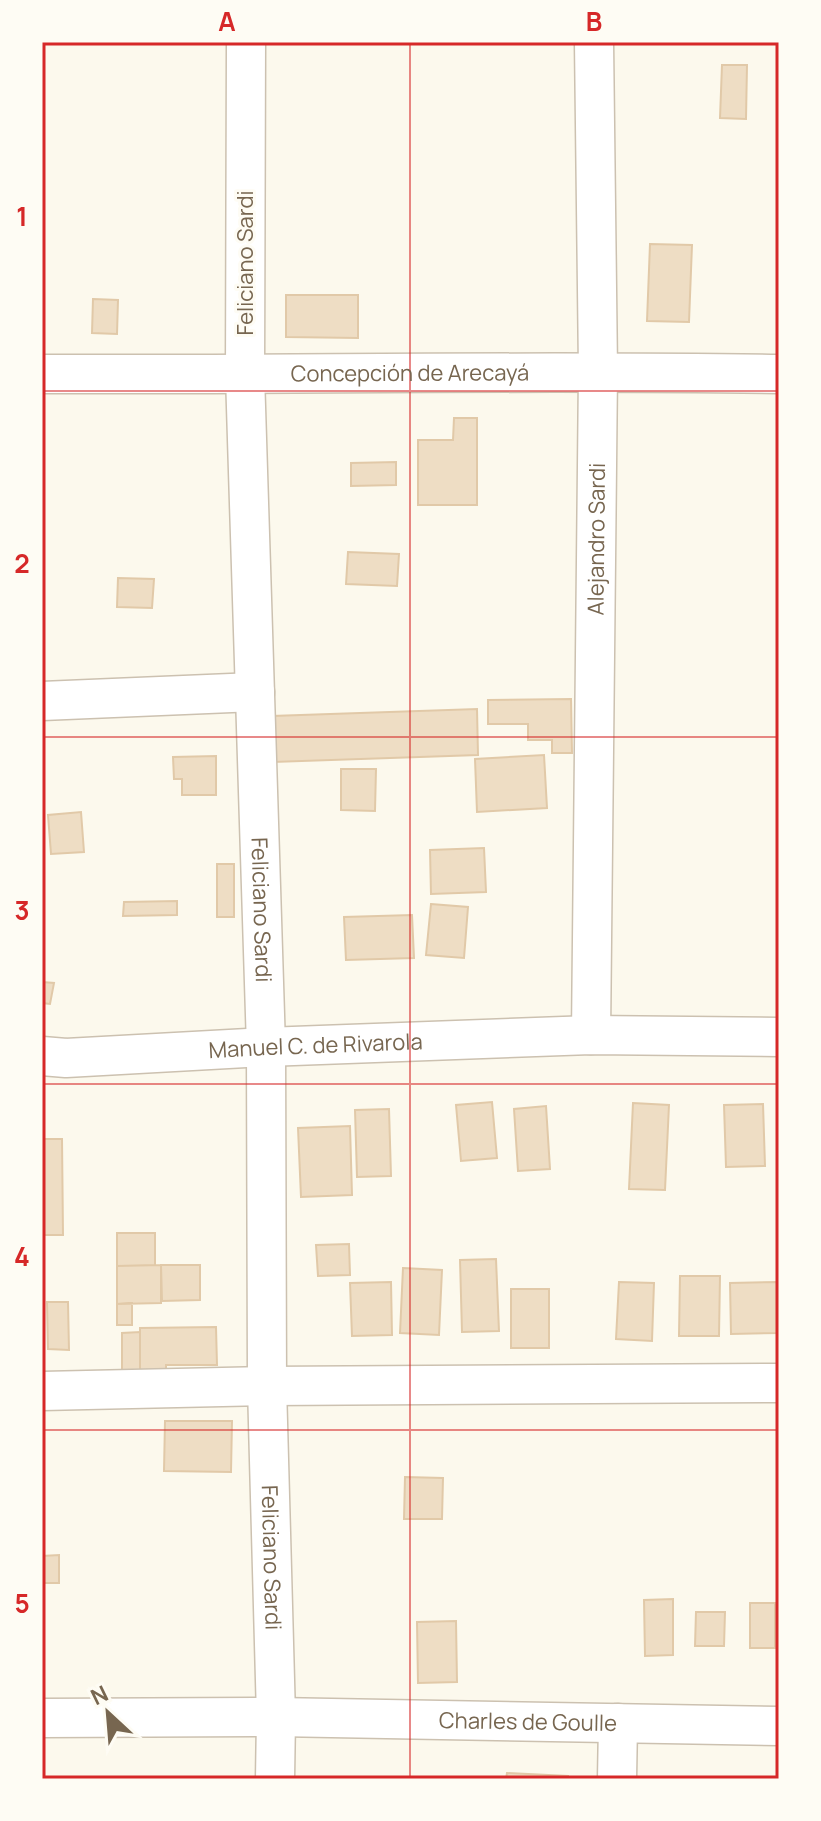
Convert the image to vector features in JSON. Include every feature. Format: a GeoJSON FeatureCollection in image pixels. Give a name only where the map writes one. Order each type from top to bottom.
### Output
{"type":"FeatureCollection","features":[{"type":"Feature","properties":{"kind":"street","name":"Feliciano Sardi"},"geometry":{"type":"LineString","coordinates":[[245,42],[245,375],[266,1047],[267,1386],[275,1779]]}},
{"type":"Feature","properties":{"kind":"street","name":"Alejandro Sardi"},"geometry":{"type":"LineString","coordinates":[[591,1035],[598,371],[594,42]]}},
{"type":"Feature","properties":{"kind":"street","name":"Concepción de Arecayá"},"geometry":{"type":"LineString","coordinates":[[42,374],[598,371],[779,374]]}},
{"type":"Feature","properties":{"kind":"street"},"geometry":{"type":"LineString","coordinates":[[42,701],[255,692]]}},
{"type":"Feature","properties":{"kind":"street","name":"Manuel C. de Rivarola"},"geometry":{"type":"LineString","coordinates":[[42,1056],[66,1058],[591,1035],[779,1037]]}},
{"type":"Feature","properties":{"kind":"street"},"geometry":{"type":"LineString","coordinates":[[42,1391],[267,1386],[779,1383]]}},
{"type":"Feature","properties":{"kind":"street","name":"Charles de Goulle"},"geometry":{"type":"LineString","coordinates":[[42,1718],[276,1717],[779,1726]]}},
{"type":"Feature","properties":{"kind":"street"},"geometry":{"type":"LineString","coordinates":[[617,1779],[618,1723]]}},
{"type":"Feature","properties":{"kind":"building"},"geometry":{"type":"Polygon","coordinates":[[[722,65],[747,65],[746,119],[720,118],[722,65]]]}},
{"type":"Feature","properties":{"kind":"building"},"geometry":{"type":"Polygon","coordinates":[[[650,244],[692,245],[689,322],[647,321],[650,244]]]}},
{"type":"Feature","properties":{"kind":"building"},"geometry":{"type":"Polygon","coordinates":[[[286,295],[358,295],[358,338],[286,337],[286,295]]]}},
{"type":"Feature","properties":{"kind":"building"},"geometry":{"type":"Polygon","coordinates":[[[93,299],[118,300],[117,334],[92,333],[93,299]]]}},
{"type":"Feature","properties":{"kind":"building"},"geometry":{"type":"Polygon","coordinates":[[[454,418],[477,418],[477,505],[418,505],[418,440],[453,440],[454,418]]]}},
{"type":"Feature","properties":{"kind":"building"},"geometry":{"type":"Polygon","coordinates":[[[396,462],[396,485],[351,486],[351,463],[396,462]]]}},
{"type":"Feature","properties":{"kind":"building"},"geometry":{"type":"Polygon","coordinates":[[[348,552],[399,554],[397,586],[346,584],[348,552]]]}},
{"type":"Feature","properties":{"kind":"building"},"geometry":{"type":"Polygon","coordinates":[[[118,578],[154,579],[152,608],[117,607],[118,578]]]}},
{"type":"Feature","properties":{"kind":"building"},"geometry":{"type":"Polygon","coordinates":[[[571,699],[572,753],[552,753],[552,740],[528,740],[528,724],[488,724],[488,700],[571,699]]]}},
{"type":"Feature","properties":{"kind":"building"},"geometry":{"type":"Polygon","coordinates":[[[477,709],[478,755],[273,762],[272,716],[477,709]]]}},
{"type":"Feature","properties":{"kind":"building"},"geometry":{"type":"Polygon","coordinates":[[[544,755],[547,808],[477,812],[475,759],[544,755]]]}},
{"type":"Feature","properties":{"kind":"building"},"geometry":{"type":"Polygon","coordinates":[[[216,756],[216,795],[182,795],[182,779],[174,779],[173,757],[216,756]]]}},
{"type":"Feature","properties":{"kind":"building"},"geometry":{"type":"Polygon","coordinates":[[[341,769],[376,769],[375,811],[341,810],[341,769]]]}},
{"type":"Feature","properties":{"kind":"building"},"geometry":{"type":"Polygon","coordinates":[[[81,812],[84,852],[51,854],[48,815],[81,812]]]}},
{"type":"Feature","properties":{"kind":"building"},"geometry":{"type":"Polygon","coordinates":[[[484,848],[486,892],[431,894],[430,850],[484,848]]]}},
{"type":"Feature","properties":{"kind":"building"},"geometry":{"type":"Polygon","coordinates":[[[217,864],[234,864],[234,917],[217,917],[217,864]]]}},
{"type":"Feature","properties":{"kind":"building"},"geometry":{"type":"Polygon","coordinates":[[[177,901],[177,915],[123,916],[124,902],[177,901]]]}},
{"type":"Feature","properties":{"kind":"building"},"geometry":{"type":"Polygon","coordinates":[[[431,904],[468,907],[464,958],[426,955],[431,904]]]}},
{"type":"Feature","properties":{"kind":"building"},"geometry":{"type":"Polygon","coordinates":[[[412,915],[414,958],[346,960],[344,917],[412,915]]]}},
{"type":"Feature","properties":{"kind":"building"},"geometry":{"type":"Polygon","coordinates":[[[42,982],[54,983],[50,1004],[42,1003],[42,982]]]}},
{"type":"Feature","properties":{"kind":"building"},"geometry":{"type":"Polygon","coordinates":[[[492,1102],[497,1158],[461,1161],[456,1105],[492,1102]]]}},
{"type":"Feature","properties":{"kind":"building"},"geometry":{"type":"Polygon","coordinates":[[[633,1103],[669,1105],[665,1190],[629,1189],[633,1103]]]}},
{"type":"Feature","properties":{"kind":"building"},"geometry":{"type":"Polygon","coordinates":[[[763,1104],[765,1166],[726,1167],[724,1105],[763,1104]]]}},
{"type":"Feature","properties":{"kind":"building"},"geometry":{"type":"Polygon","coordinates":[[[546,1106],[550,1169],[518,1171],[514,1109],[546,1106]]]}},
{"type":"Feature","properties":{"kind":"building"},"geometry":{"type":"Polygon","coordinates":[[[389,1109],[391,1176],[357,1177],[355,1110],[389,1109]]]}},
{"type":"Feature","properties":{"kind":"building"},"geometry":{"type":"Polygon","coordinates":[[[350,1126],[352,1195],[301,1197],[298,1128],[350,1126]]]}},
{"type":"Feature","properties":{"kind":"building"},"geometry":{"type":"Polygon","coordinates":[[[42,1139],[62,1139],[63,1235],[42,1235],[42,1139]]]}},
{"type":"Feature","properties":{"kind":"building"},"geometry":{"type":"Polygon","coordinates":[[[117,1233],[155,1233],[155,1265],[117,1266],[117,1233]]]}},
{"type":"Feature","properties":{"kind":"building"},"geometry":{"type":"Polygon","coordinates":[[[349,1244],[350,1275],[318,1276],[316,1245],[349,1244]]]}},
{"type":"Feature","properties":{"kind":"building"},"geometry":{"type":"Polygon","coordinates":[[[496,1259],[499,1331],[462,1332],[460,1260],[496,1259]]]}},
{"type":"Feature","properties":{"kind":"building"},"geometry":{"type":"Polygon","coordinates":[[[161,1265],[200,1265],[200,1300],[162,1301],[161,1265]]]}},
{"type":"Feature","properties":{"kind":"building"},"geometry":{"type":"Polygon","coordinates":[[[161,1265],[161,1303],[117,1304],[117,1266],[161,1265]]]}},
{"type":"Feature","properties":{"kind":"building"},"geometry":{"type":"Polygon","coordinates":[[[403,1268],[442,1270],[439,1335],[400,1333],[403,1268]]]}},
{"type":"Feature","properties":{"kind":"building"},"geometry":{"type":"Polygon","coordinates":[[[680,1276],[720,1276],[719,1336],[679,1336],[680,1276]]]}},
{"type":"Feature","properties":{"kind":"building"},"geometry":{"type":"Polygon","coordinates":[[[391,1282],[392,1335],[352,1336],[350,1283],[391,1282]]]}},
{"type":"Feature","properties":{"kind":"building"},"geometry":{"type":"Polygon","coordinates":[[[619,1282],[654,1283],[652,1341],[616,1339],[619,1282]]]}},
{"type":"Feature","properties":{"kind":"building"},"geometry":{"type":"Polygon","coordinates":[[[778,1282],[779,1333],[731,1334],[730,1283],[778,1282]]]}},
{"type":"Feature","properties":{"kind":"building"},"geometry":{"type":"Polygon","coordinates":[[[511,1289],[549,1289],[549,1348],[511,1348],[511,1289]]]}},
{"type":"Feature","properties":{"kind":"building"},"geometry":{"type":"Polygon","coordinates":[[[47,1302],[68,1302],[69,1350],[48,1349],[47,1302]]]}},
{"type":"Feature","properties":{"kind":"building"},"geometry":{"type":"Polygon","coordinates":[[[132,1303],[132,1325],[117,1325],[117,1304],[132,1303]]]}},
{"type":"Feature","properties":{"kind":"building"},"geometry":{"type":"Polygon","coordinates":[[[216,1327],[217,1365],[166,1365],[166,1371],[140,1371],[140,1328],[216,1327]]]}},
{"type":"Feature","properties":{"kind":"building"},"geometry":{"type":"Polygon","coordinates":[[[140,1332],[140,1371],[122,1372],[122,1333],[140,1332]]]}},
{"type":"Feature","properties":{"kind":"building"},"geometry":{"type":"Polygon","coordinates":[[[165,1421],[232,1421],[231,1472],[164,1471],[165,1421]]]}},
{"type":"Feature","properties":{"kind":"building"},"geometry":{"type":"Polygon","coordinates":[[[405,1477],[443,1478],[442,1519],[404,1519],[405,1477]]]}},
{"type":"Feature","properties":{"kind":"building"},"geometry":{"type":"Polygon","coordinates":[[[59,1555],[59,1583],[42,1583],[42,1556],[59,1555]]]}},
{"type":"Feature","properties":{"kind":"building"},"geometry":{"type":"Polygon","coordinates":[[[673,1599],[673,1655],[645,1656],[644,1600],[673,1599]]]}},
{"type":"Feature","properties":{"kind":"building"},"geometry":{"type":"Polygon","coordinates":[[[750,1603],[775,1603],[775,1648],[750,1648],[750,1603]]]}},
{"type":"Feature","properties":{"kind":"building"},"geometry":{"type":"Polygon","coordinates":[[[696,1612],[725,1612],[724,1646],[695,1646],[696,1612]]]}},
{"type":"Feature","properties":{"kind":"building"},"geometry":{"type":"Polygon","coordinates":[[[456,1621],[457,1682],[418,1683],[417,1622],[456,1621]]]}},
{"type":"Feature","properties":{"kind":"building"},"geometry":{"type":"Polygon","coordinates":[[[507,1773],[568,1776],[568,1779],[506,1779],[507,1773]]]}},
{"type":"Feature","properties":{"kind":"building"},"geometry":{"type":"Polygon","coordinates":[[[142,1777],[213,1778],[142,1779],[142,1777]]]}}]}
